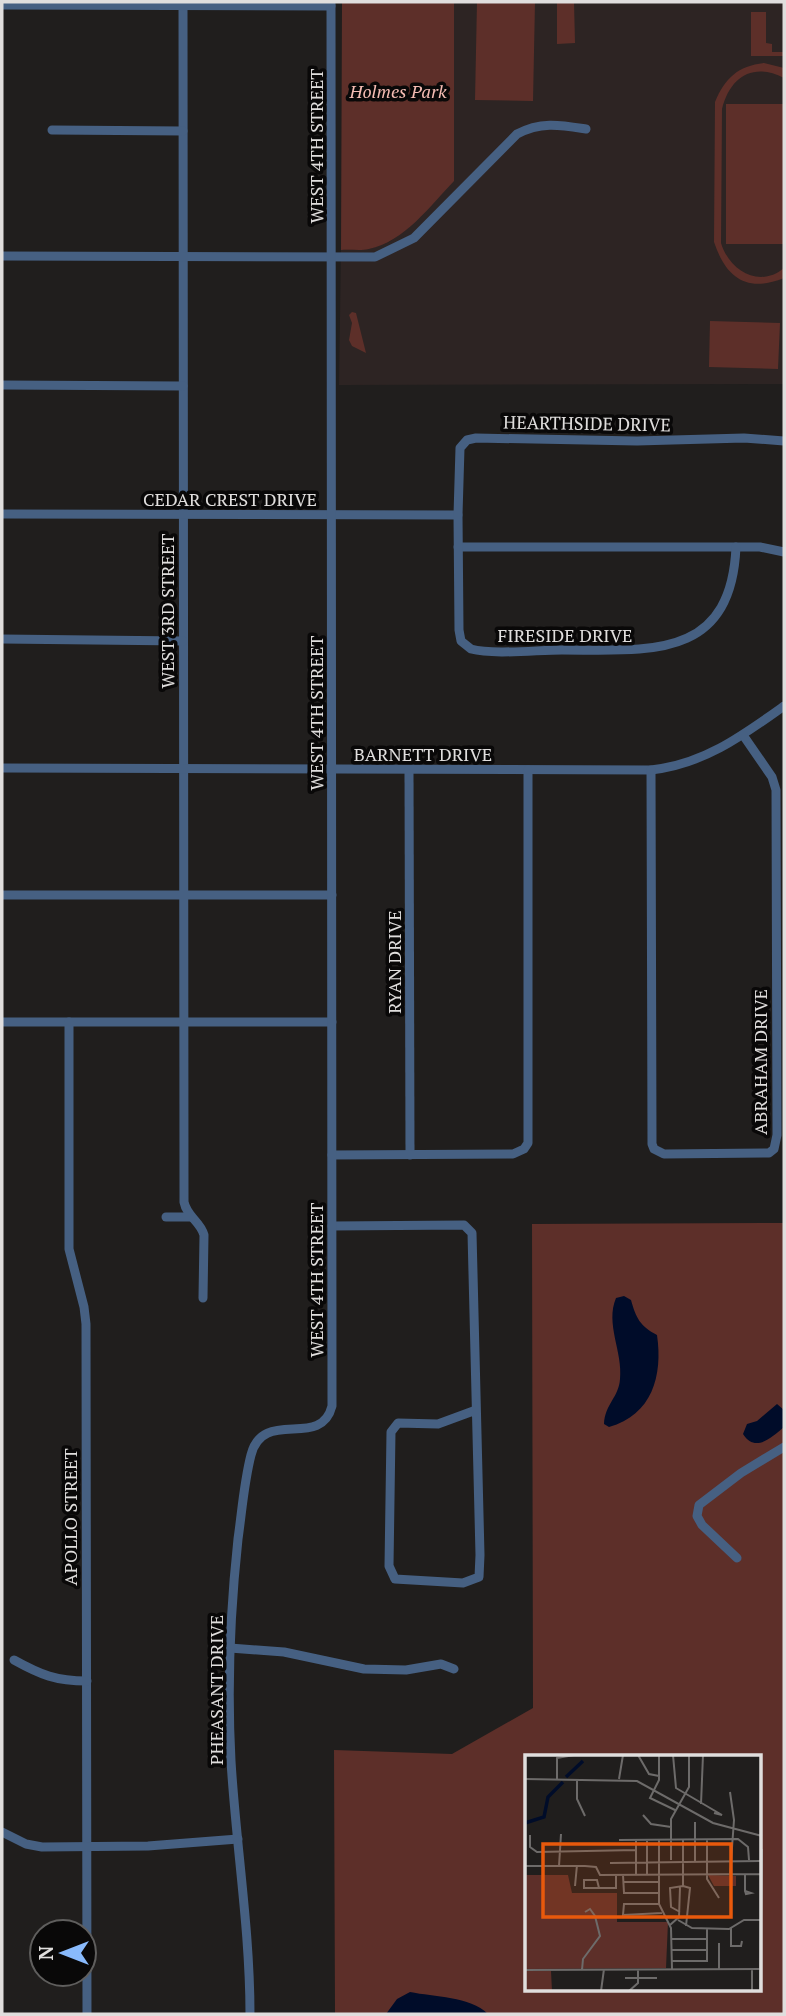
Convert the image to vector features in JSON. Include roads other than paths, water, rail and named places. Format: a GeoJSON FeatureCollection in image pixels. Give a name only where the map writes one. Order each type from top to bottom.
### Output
{"type":"FeatureCollection","features":[{"type":"Feature","properties":{"kind":"street","name":"WEST 3RD STREET"},"geometry":{"type":"LineString","coordinates":[[183,4],[184,1202],[186,1211],[202,1227],[204,1235],[203,1298]]}},
{"type":"Feature","properties":{"kind":"street"},"geometry":{"type":"LineString","coordinates":[[2,5],[331,4]]}},
{"type":"Feature","properties":{"kind":"street","name":"WEST 4TH STREET"},"geometry":{"type":"LineString","coordinates":[[324,1422],[332,1406],[331,4]]}},
{"type":"Feature","properties":{"kind":"street"},"geometry":{"type":"LineString","coordinates":[[2,257],[375,257],[414,238],[506,143],[527,128],[553,123],[586,129]]}},
{"type":"Feature","properties":{"kind":"street"},"geometry":{"type":"LineString","coordinates":[[52,130],[183,131]]}},
{"type":"Feature","properties":{"kind":"street"},"geometry":{"type":"LineString","coordinates":[[2,385],[183,386]]}},
{"type":"Feature","properties":{"kind":"street","name":"HEARTHSIDE DRIVE"},"geometry":{"type":"LineString","coordinates":[[458,514],[459,455],[464,444],[472,439],[637,441],[744,438],[784,441]]}},
{"type":"Feature","properties":{"kind":"street","name":"CEDAR CREST DRIVE"},"geometry":{"type":"LineString","coordinates":[[2,514],[458,514]]}},
{"type":"Feature","properties":{"kind":"street","name":"FIRESIDE DRIVE"},"geometry":{"type":"LineString","coordinates":[[458,514],[460,635],[465,645],[477,651],[644,650],[679,643],[708,624],[722,605],[732,582],[736,547]]}},
{"type":"Feature","properties":{"kind":"street"},"geometry":{"type":"LineString","coordinates":[[458,547],[760,547],[784,552]]}},
{"type":"Feature","properties":{"kind":"street"},"geometry":{"type":"LineString","coordinates":[[2,639],[183,641]]}},
{"type":"Feature","properties":{"kind":"street","name":"BARNETT DRIVE"},"geometry":{"type":"LineString","coordinates":[[2,768],[651,770],[701,758],[743,735],[784,706]]}},
{"type":"Feature","properties":{"kind":"street","name":"ABRAHAM DRIVE"},"geometry":{"type":"LineString","coordinates":[[651,770],[652,1144],[654,1149],[664,1154],[769,1153],[774,1149],[777,1135],[776,790],[772,777],[743,735]]}},
{"type":"Feature","properties":{"kind":"street","name":"RYAN DRIVE"},"geometry":{"type":"LineString","coordinates":[[409,770],[410,1155]]}},
{"type":"Feature","properties":{"kind":"street"},"geometry":{"type":"LineString","coordinates":[[332,1155],[513,1154],[524,1149],[529,1136],[528,770]]}},
{"type":"Feature","properties":{"kind":"street"},"geometry":{"type":"LineString","coordinates":[[2,895],[332,895]]}},
{"type":"Feature","properties":{"kind":"street"},"geometry":{"type":"LineString","coordinates":[[2,1022],[332,1022]]}},
{"type":"Feature","properties":{"kind":"street","name":"APOLLO STREET"},"geometry":{"type":"LineString","coordinates":[[69,1022],[69,1249],[85,1307],[86,1324],[87,2014]]}},
{"type":"Feature","properties":{"kind":"street"},"geometry":{"type":"LineString","coordinates":[[166,1217],[191,1217]]}},
{"type":"Feature","properties":{"kind":"street"},"geometry":{"type":"LineString","coordinates":[[332,1226],[464,1225],[472,1233],[476,1410],[479,1577],[463,1583],[395,1579],[389,1566],[391,1432],[398,1423],[438,1424],[476,1410]]}},
{"type":"Feature","properties":{"kind":"street","name":"PHEASANT DRIVE"},"geometry":{"type":"LineString","coordinates":[[250,2014],[248,1955],[231,1760],[230,1648],[236,1564],[252,1451],[263,1435],[271,1431],[313,1428],[324,1422]]}},
{"type":"Feature","properties":{"kind":"street"},"geometry":{"type":"LineString","coordinates":[[737,1558],[702,1525],[697,1516],[699,1505],[741,1473],[784,1447]]}},
{"type":"Feature","properties":{"kind":"street"},"geometry":{"type":"LineString","coordinates":[[230,1648],[284,1652],[364,1669],[406,1670],[442,1664],[454,1669]]}},
{"type":"Feature","properties":{"kind":"street"},"geometry":{"type":"LineString","coordinates":[[14,1660],[62,1681],[87,1681]]}},
{"type":"Feature","properties":{"kind":"street"},"geometry":{"type":"LineString","coordinates":[[2,1832],[34,1846],[159,1846],[238,1839]]}},
{"type":"Feature","properties":{"kind":"water"},"geometry":{"type":"Polygon","coordinates":[[[624,1296],[631,1300],[643,1325],[657,1335],[658,1365],[656,1379],[645,1403],[624,1421],[609,1427],[604,1424],[605,1417],[620,1379],[613,1308],[616,1298],[624,1296]]]}},
{"type":"Feature","properties":{"kind":"water"},"geometry":{"type":"Polygon","coordinates":[[[777,1404],[784,1410],[784,1427],[763,1442],[748,1440],[743,1434],[747,1424],[757,1421],[777,1404]]]}},
{"type":"Feature","properties":{"kind":"water"},"geometry":{"type":"Polygon","coordinates":[[[410,1992],[462,2000],[488,2014],[386,2014],[397,1999],[410,1992]]]}},
{"type":"Feature","properties":{"kind":"park label","name":"Holmes Park"},"geometry":{"type":"Point","coordinates":[398,91]}}]}
